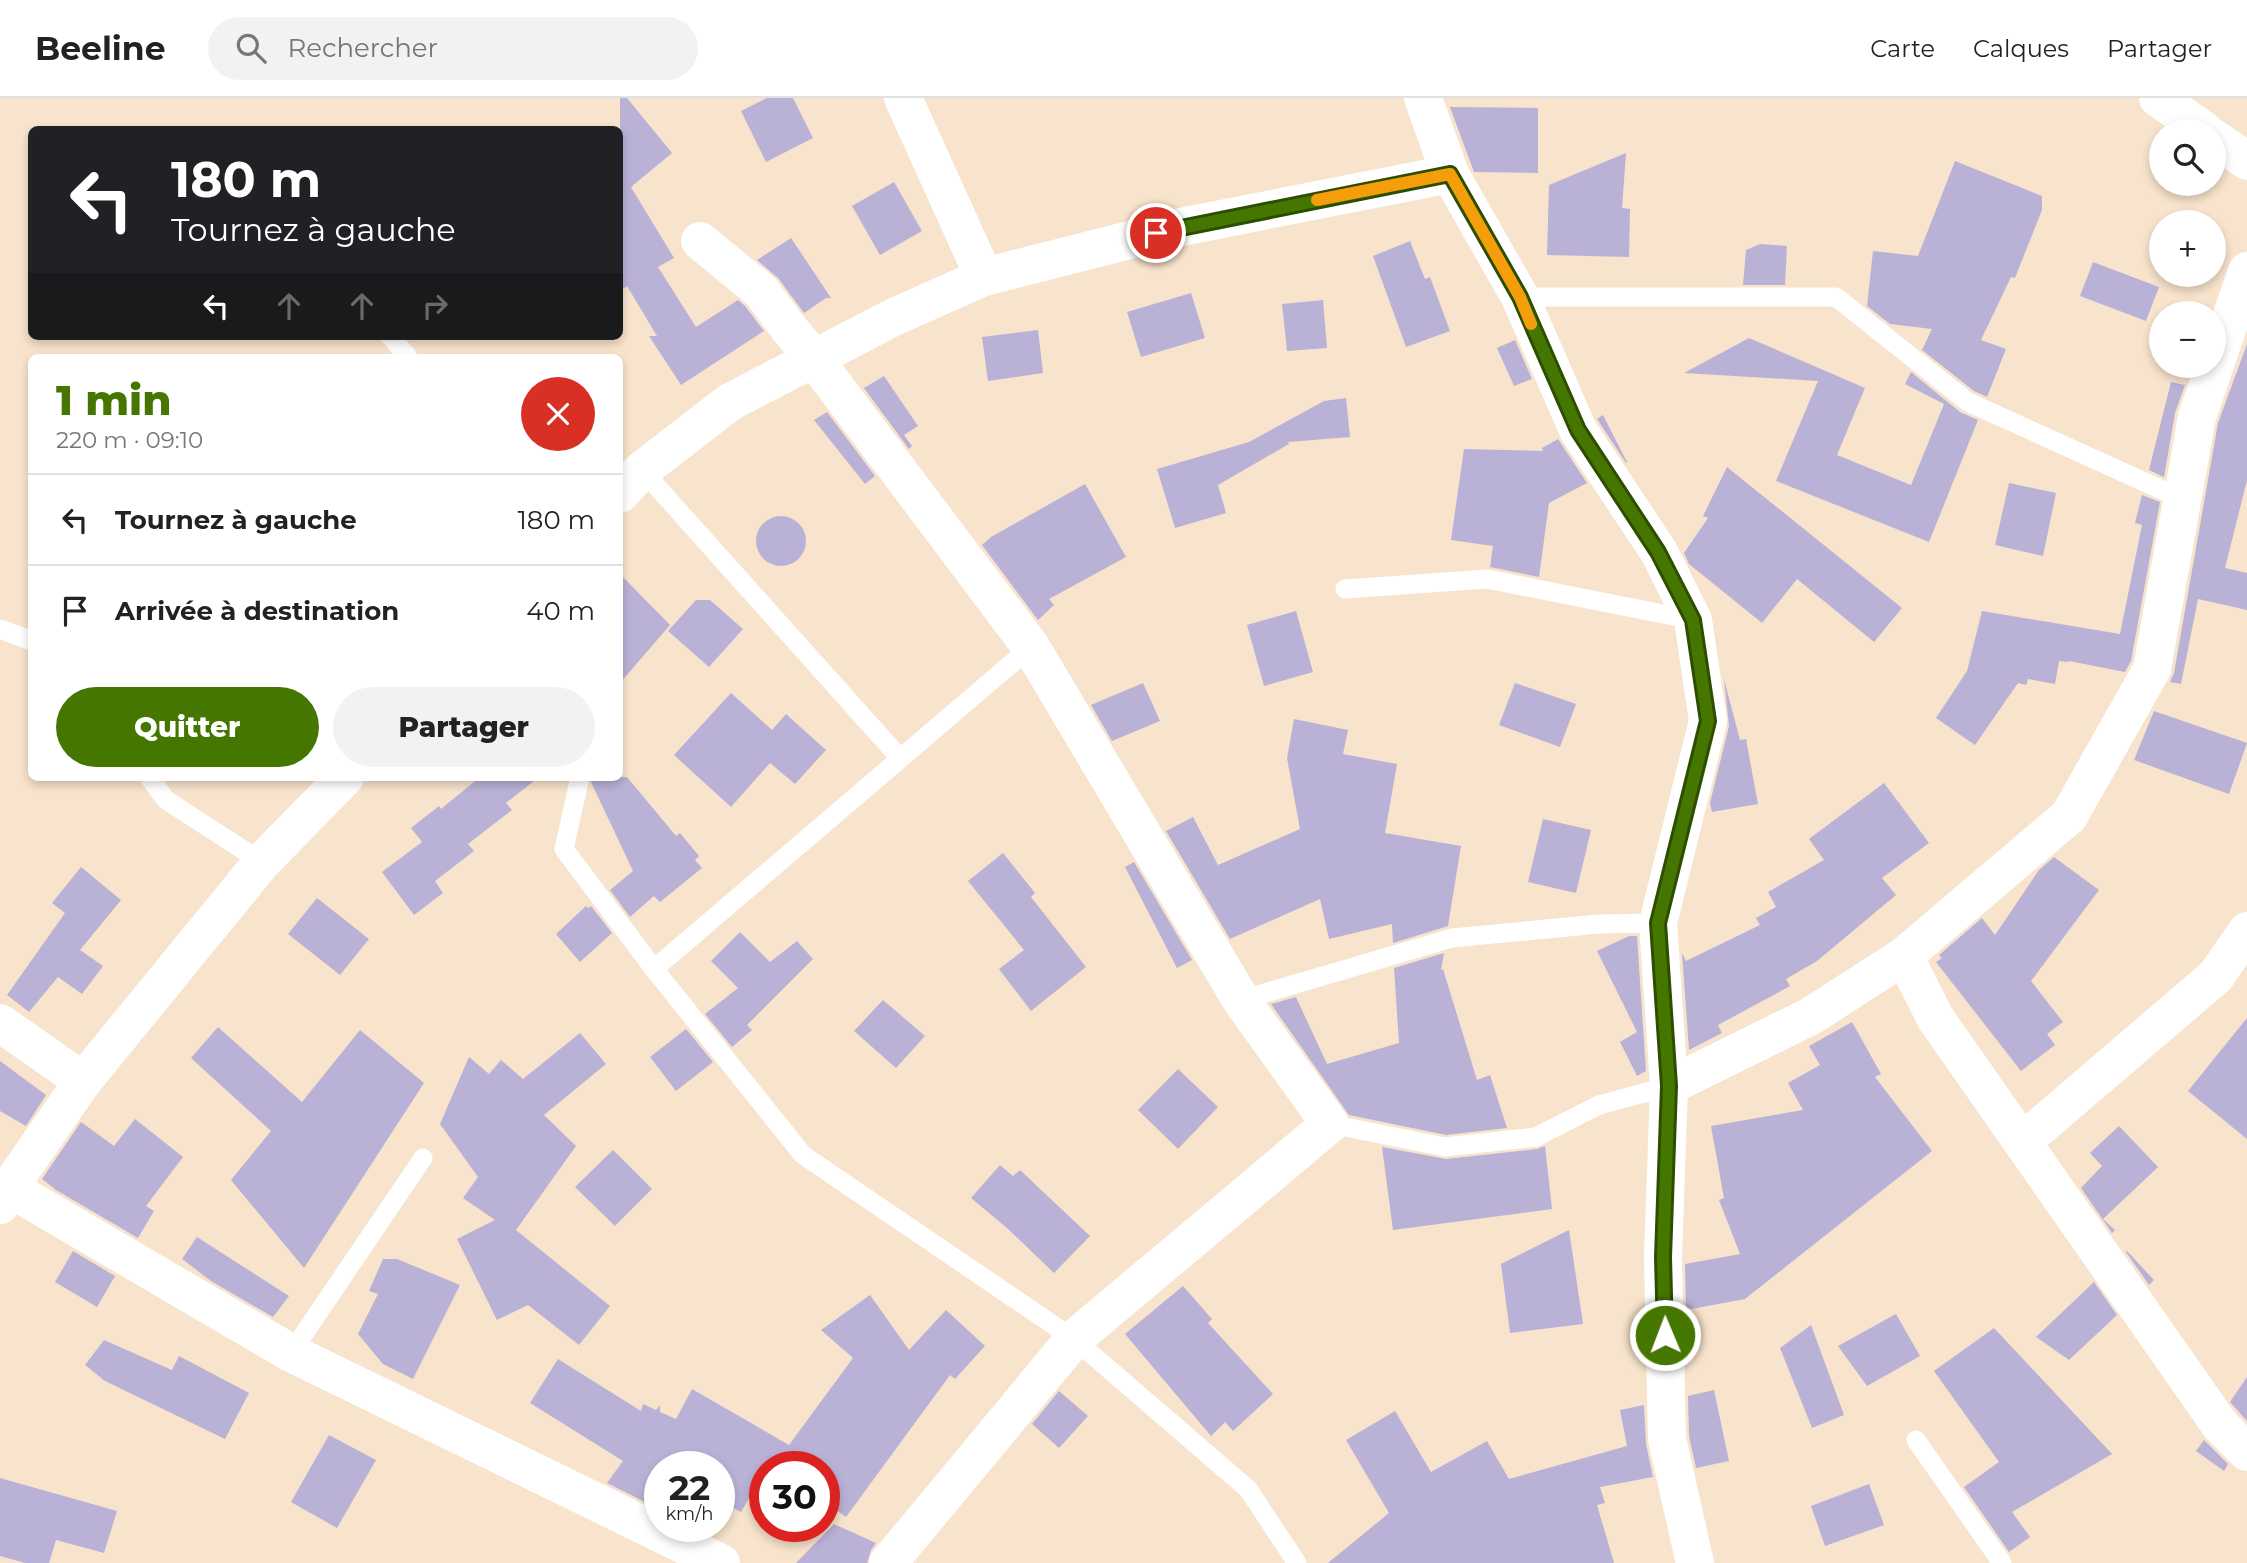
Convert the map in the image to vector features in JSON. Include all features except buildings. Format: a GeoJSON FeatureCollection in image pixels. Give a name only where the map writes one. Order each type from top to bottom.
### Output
{"type":"FeatureCollection","features":[{"type":"Feature","properties":{"kind":"street"},"geometry":{"type":"LineString","coordinates":[[903,98],[984,277]]}},
{"type":"Feature","properties":{"kind":"street"},"geometry":{"type":"LineString","coordinates":[[1423,98],[1450,174],[1520,297],[1578,430],[1658,552],[1693,620],[1708,721],[1658,923],[1669,1086],[1663,1257],[1667,1439],[1695,1563]]}},
{"type":"Feature","properties":{"kind":"street"},"geometry":{"type":"LineString","coordinates":[[2158,98],[2188,119]]}},
{"type":"Feature","properties":{"kind":"street"},"geometry":{"type":"LineString","coordinates":[[2226,146],[2247,161]]}},
{"type":"Feature","properties":{"kind":"street"},"geometry":{"type":"LineString","coordinates":[[631,482],[730,402],[894,317],[984,277],[1181,227],[1450,174]]}},
{"type":"Feature","properties":{"kind":"street"},"geometry":{"type":"LineString","coordinates":[[700,241],[761,291],[1031,647],[1241,1000],[1330,1124],[1074,1339],[888,1563]]}},
{"type":"Feature","properties":{"kind":"street"},"geometry":{"type":"LineString","coordinates":[[1669,1086],[1811,1016],[1904,956],[2069,816],[2152,669],[2197,417],[2247,271]]}},
{"type":"Feature","properties":{"kind":"street"},"geometry":{"type":"LineString","coordinates":[[341,781],[262,862],[83,1081],[5,1196],[291,1353],[721,1563]]}},
{"type":"Feature","properties":{"kind":"street"},"geometry":{"type":"LineString","coordinates":[[2021,1142],[2216,976],[2247,931]]}},
{"type":"Feature","properties":{"kind":"street"},"geometry":{"type":"LineString","coordinates":[[1904,956],[1936,1020],[2220,1426],[2247,1452]]}},
{"type":"Feature","properties":{"kind":"street"},"geometry":{"type":"LineString","coordinates":[[0,1023],[83,1081]]}},
{"type":"Feature","properties":{"kind":"lane"},"geometry":{"type":"LineString","coordinates":[[1520,297],[1836,296],[1968,402],[2182,499]]}},
{"type":"Feature","properties":{"kind":"lane"},"geometry":{"type":"LineString","coordinates":[[393,340],[405,354]]}},
{"type":"Feature","properties":{"kind":"lane"},"geometry":{"type":"LineString","coordinates":[[631,482],[900,758]]}},
{"type":"Feature","properties":{"kind":"lane"},"geometry":{"type":"LineString","coordinates":[[1345,589],[1488,579],[1693,620]]}},
{"type":"Feature","properties":{"kind":"lane"},"geometry":{"type":"LineString","coordinates":[[0,629],[28,640]]}},
{"type":"Feature","properties":{"kind":"lane"},"geometry":{"type":"LineString","coordinates":[[654,969],[1031,647]]}},
{"type":"Feature","properties":{"kind":"lane"},"geometry":{"type":"LineString","coordinates":[[152,781],[166,800],[262,862]]}},
{"type":"Feature","properties":{"kind":"lane"},"geometry":{"type":"LineString","coordinates":[[579,781],[564,849],[654,969],[803,1155],[1074,1339],[1248,1489],[1297,1563]]}},
{"type":"Feature","properties":{"kind":"lane"},"geometry":{"type":"LineString","coordinates":[[1241,1000],[1452,939],[1600,924],[1658,923]]}},
{"type":"Feature","properties":{"kind":"lane"},"geometry":{"type":"LineString","coordinates":[[1330,1124],[1445,1147],[1536,1137],[1598,1105],[1669,1086]]}},
{"type":"Feature","properties":{"kind":"lane"},"geometry":{"type":"LineString","coordinates":[[291,1353],[423,1158]]}},
{"type":"Feature","properties":{"kind":"lane"},"geometry":{"type":"LineString","coordinates":[[1916,1440],[2002,1563]]}},
{"type":"Feature","properties":{"kind":"slow traffic"},"geometry":{"type":"LineString","coordinates":[[1317,200],[1450,174],[1520,297],[1531,324]]}},
{"type":"Feature","properties":{"kind":"route"},"geometry":{"type":"LineString","coordinates":[[1156,233],[1450,174],[1520,297],[1578,430],[1658,552],[1693,620],[1708,721],[1658,923],[1669,1086],[1663,1257],[1665,1335]]}}]}
